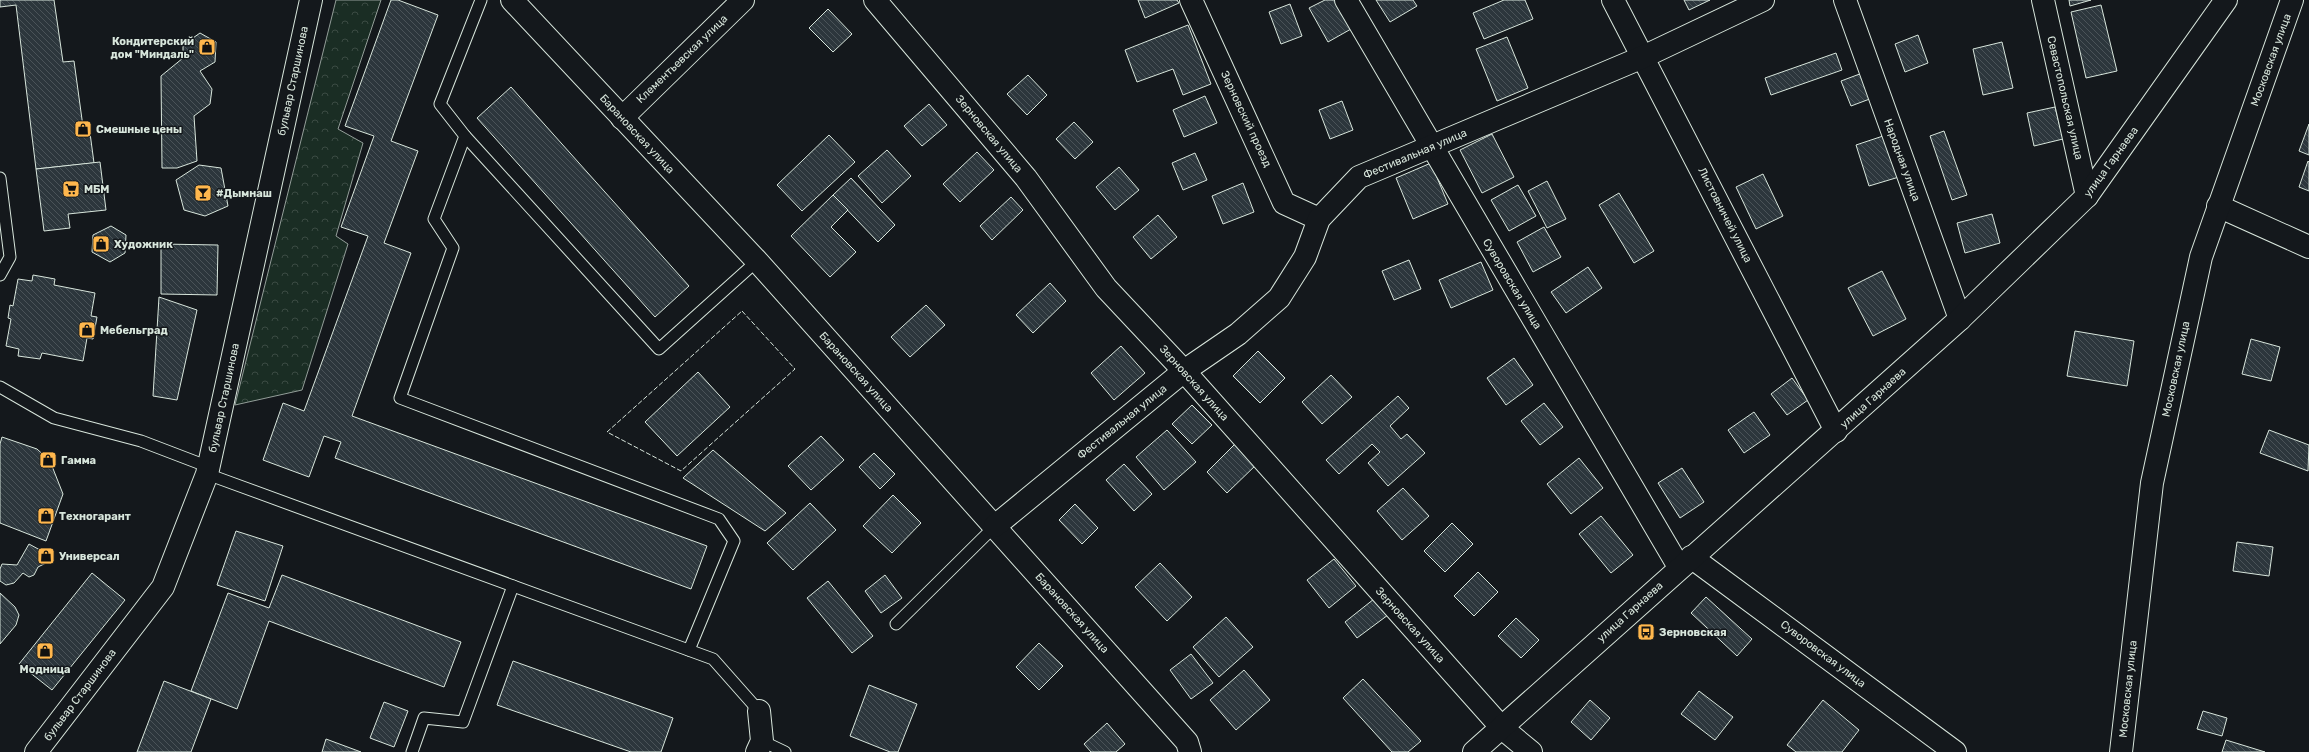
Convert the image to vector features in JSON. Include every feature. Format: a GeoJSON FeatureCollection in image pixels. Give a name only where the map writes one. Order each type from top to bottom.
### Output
{"type":"FeatureCollection","features":[{"type":"Feature","properties":{"kind":"street","name":"бульвар Старшинова"},"geometry":{"type":"LineString","coordinates":[[36,752],[163,587],[208,471],[311,0]]}},
{"type":"Feature","properties":{"kind":"street","name":"Барановская улица"},"geometry":{"type":"LineString","coordinates":[[512,0],[757,261],[1187,742],[1190,752]]}},
{"type":"Feature","properties":{"kind":"street","name":"Клементьевская улица"},"geometry":{"type":"LineString","coordinates":[[622,118],[743,0]]}},
{"type":"Feature","properties":{"kind":"street","name":"Зерновская улица"},"geometry":{"type":"LineString","coordinates":[[875,0],[1026,178],[1106,288],[1184,371],[1502,728],[1531,752]]}},
{"type":"Feature","properties":{"kind":"street","name":"Зерновский проезд"},"geometry":{"type":"LineString","coordinates":[[1191,0],[1284,203],[1319,219]]}},
{"type":"Feature","properties":{"kind":"street","name":"Суворовская улица"},"geometry":{"type":"LineString","coordinates":[[1346,0],[1432,148],[1685,562],[1955,752]]}},
{"type":"Feature","properties":{"kind":"street","name":"Листовничей улица"},"geometry":{"type":"LineString","coordinates":[[1613,0],[1836,431]]}},
{"type":"Feature","properties":{"kind":"street","name":"Фестивальная улица"},"geometry":{"type":"LineString","coordinates":[[995,526],[1184,371],[1238,334],[1279,298],[1304,257],[1319,219],[1359,177],[1432,148],[1643,57],[1763,0]]}},
{"type":"Feature","properties":{"kind":"street","name":"Народная улица"},"geometry":{"type":"LineString","coordinates":[[1845,0],[1960,319]]}},
{"type":"Feature","properties":{"kind":"street","name":"Севастопольская улица"},"geometry":{"type":"LineString","coordinates":[[2043,0],[2087,196]]}},
{"type":"Feature","properties":{"kind":"street","name":"улица Гарнаева"},"geometry":{"type":"LineString","coordinates":[[1474,752],[1685,562],[1836,431],[1960,319],[2087,196],[2226,0]]}},
{"type":"Feature","properties":{"kind":"street","name":"Московская улица"},"geometry":{"type":"LineString","coordinates":[[2121,752],[2152,483],[2201,257],[2292,0]]}},
{"type":"Feature","properties":{"kind":"street"},"geometry":{"type":"LineString","coordinates":[[2218,206],[2309,247]]}},
{"type":"Feature","properties":{"kind":"street"},"geometry":{"type":"LineString","coordinates":[[759,711],[759,746]]}},
{"type":"Feature","properties":{"kind":"lane"},"geometry":{"type":"LineString","coordinates":[[481,0],[440,104],[466,136],[659,349],[757,261]]}},
{"type":"Feature","properties":{"kind":"lane"},"geometry":{"type":"LineString","coordinates":[[466,136],[434,219],[452,248],[400,398],[720,519],[734,541],[689,650]]}},
{"type":"Feature","properties":{"kind":"lane"},"geometry":{"type":"LineString","coordinates":[[0,178],[10,257],[0,275]]}},
{"type":"Feature","properties":{"kind":"lane"},"geometry":{"type":"LineString","coordinates":[[0,387],[54,418],[141,441],[208,471],[513,586],[713,659],[759,711]]}},
{"type":"Feature","properties":{"kind":"lane"},"geometry":{"type":"LineString","coordinates":[[896,624],[995,526]]}},
{"type":"Feature","properties":{"kind":"lane"},"geometry":{"type":"LineString","coordinates":[[412,752],[424,718],[463,722],[513,586]]}},
{"type":"Feature","properties":{"kind":"lane"},"geometry":{"type":"LineString","coordinates":[[759,746],[786,752]]}},
{"type":"Feature","properties":{"kind":"green space"},"geometry":{"type":"Polygon","coordinates":[[[336,0],[381,0],[338,129],[363,143],[336,236],[348,244],[302,390],[235,405],[336,0]]]}},
{"type":"Feature","properties":{"kind":"building"},"geometry":{"type":"Polygon","coordinates":[[[0,0],[54,0],[63,62],[74,61],[84,134],[90,133],[94,163],[36,169],[16,5],[0,7],[0,0]]]}},
{"type":"Feature","properties":{"kind":"building"},"geometry":{"type":"Polygon","coordinates":[[[391,0],[398,0],[438,15],[391,141],[418,151],[384,243],[411,253],[352,416],[707,546],[691,589],[335,458],[341,442],[324,436],[309,477],[263,460],[283,403],[304,411],[368,236],[341,227],[374,136],[345,126],[391,0]]]}},
{"type":"Feature","properties":{"kind":"building"},"geometry":{"type":"Polygon","coordinates":[[[1138,0],[1177,0],[1179,3],[1145,18],[1138,0]]]}},
{"type":"Feature","properties":{"kind":"building"},"geometry":{"type":"Polygon","coordinates":[[[1325,0],[1335,0],[1351,29],[1328,42],[1309,8],[1325,0]]]}},
{"type":"Feature","properties":{"kind":"building"},"geometry":{"type":"Polygon","coordinates":[[[1376,0],[1413,0],[1417,6],[1390,22],[1376,0]]]}},
{"type":"Feature","properties":{"kind":"building"},"geometry":{"type":"Polygon","coordinates":[[[1504,0],[1525,0],[1533,19],[1484,39],[1473,13],[1504,0]]]}},
{"type":"Feature","properties":{"kind":"building"},"geometry":{"type":"Polygon","coordinates":[[[1684,0],[1710,0],[1689,10],[1684,0]]]}},
{"type":"Feature","properties":{"kind":"building"},"geometry":{"type":"Polygon","coordinates":[[[2069,0],[2091,0],[2070,6],[2069,0]]]}},
{"type":"Feature","properties":{"kind":"building"},"geometry":{"type":"Polygon","coordinates":[[[1290,4],[1302,36],[1281,44],[1269,12],[1290,4]]]}},
{"type":"Feature","properties":{"kind":"building"},"geometry":{"type":"Polygon","coordinates":[[[2101,5],[2117,71],[2086,78],[2071,12],[2101,5]]]}},
{"type":"Feature","properties":{"kind":"building"},"geometry":{"type":"Polygon","coordinates":[[[828,9],[852,34],[833,52],[809,28],[828,9]]]}},
{"type":"Feature","properties":{"kind":"building"},"geometry":{"type":"Polygon","coordinates":[[[1188,25],[1211,84],[1183,95],[1173,69],[1137,82],[1125,50],[1188,25]]]}},
{"type":"Feature","properties":{"kind":"building"},"geometry":{"type":"Polygon","coordinates":[[[200,33],[216,42],[215,62],[200,71],[212,89],[210,104],[194,116],[197,161],[177,168],[162,168],[161,76],[183,58],[183,45],[200,33]]]}},
{"type":"Feature","properties":{"kind":"building"},"geometry":{"type":"Polygon","coordinates":[[[1918,35],[1928,63],[1905,72],[1895,44],[1918,35]]]}},
{"type":"Feature","properties":{"kind":"building"},"geometry":{"type":"Polygon","coordinates":[[[1507,37],[1528,88],[1497,101],[1476,49],[1507,37]]]}},
{"type":"Feature","properties":{"kind":"building"},"geometry":{"type":"Polygon","coordinates":[[[2002,42],[2013,88],[1983,95],[1973,49],[2002,42]]]}},
{"type":"Feature","properties":{"kind":"building"},"geometry":{"type":"Polygon","coordinates":[[[1836,53],[1842,70],[1771,95],[1765,78],[1836,53]]]}},
{"type":"Feature","properties":{"kind":"building"},"geometry":{"type":"Polygon","coordinates":[[[1865,72],[1875,97],[1851,106],[1841,81],[1865,72]]]}},
{"type":"Feature","properties":{"kind":"building"},"geometry":{"type":"Polygon","coordinates":[[[1028,75],[1047,95],[1027,115],[1007,94],[1028,75]]]}},
{"type":"Feature","properties":{"kind":"building"},"geometry":{"type":"Polygon","coordinates":[[[511,87],[689,286],[655,317],[477,118],[511,87]]]}},
{"type":"Feature","properties":{"kind":"building"},"geometry":{"type":"Polygon","coordinates":[[[1205,96],[1217,123],[1184,137],[1173,110],[1205,96]]]}},
{"type":"Feature","properties":{"kind":"building"},"geometry":{"type":"Polygon","coordinates":[[[1342,101],[1353,130],[1330,139],[1319,110],[1342,101]]]}},
{"type":"Feature","properties":{"kind":"building"},"geometry":{"type":"Polygon","coordinates":[[[929,104],[947,125],[922,146],[904,126],[929,104]]]}},
{"type":"Feature","properties":{"kind":"building"},"geometry":{"type":"Polygon","coordinates":[[[2055,107],[2063,139],[2034,146],[2027,113],[2055,107]]]}},
{"type":"Feature","properties":{"kind":"building"},"geometry":{"type":"Polygon","coordinates":[[[1074,122],[1093,142],[1075,159],[1056,139],[1074,122]]]}},
{"type":"Feature","properties":{"kind":"building"},"geometry":{"type":"Polygon","coordinates":[[[2309,124],[2309,155],[2299,151],[2309,124]]]}},
{"type":"Feature","properties":{"kind":"building"},"geometry":{"type":"Polygon","coordinates":[[[1944,131],[1967,195],[1952,200],[1930,136],[1944,131]]]}},
{"type":"Feature","properties":{"kind":"building"},"geometry":{"type":"Polygon","coordinates":[[[1492,134],[1514,177],[1482,193],[1460,150],[1492,134]]]}},
{"type":"Feature","properties":{"kind":"building"},"geometry":{"type":"Polygon","coordinates":[[[829,135],[855,162],[802,211],[777,185],[829,135]]]}},
{"type":"Feature","properties":{"kind":"building"},"geometry":{"type":"Polygon","coordinates":[[[1886,135],[1899,177],[1869,186],[1856,145],[1886,135]]]}},
{"type":"Feature","properties":{"kind":"building"},"geometry":{"type":"Polygon","coordinates":[[[887,150],[911,176],[882,203],[858,176],[887,150]]]}},
{"type":"Feature","properties":{"kind":"building"},"geometry":{"type":"Polygon","coordinates":[[[977,152],[994,170],[960,202],[943,184],[977,152]]]}},
{"type":"Feature","properties":{"kind":"building"},"geometry":{"type":"Polygon","coordinates":[[[1195,153],[1207,180],[1183,190],[1172,163],[1195,153]]]}},
{"type":"Feature","properties":{"kind":"building"},"geometry":{"type":"Polygon","coordinates":[[[2308,161],[2309,162],[2309,191],[2299,187],[2308,161]]]}},
{"type":"Feature","properties":{"kind":"building","name":"МБМ"},"geometry":{"type":"Polygon","coordinates":[[[100,162],[106,210],[68,214],[70,228],[44,231],[36,169],[100,162]]]}},
{"type":"Feature","properties":{"kind":"building"},"geometry":{"type":"Polygon","coordinates":[[[1431,163],[1448,204],[1413,219],[1396,178],[1431,163]]]}},
{"type":"Feature","properties":{"kind":"building","name":"#Дымнаш"},"geometry":{"type":"Polygon","coordinates":[[[199,165],[221,168],[228,206],[205,216],[184,210],[176,180],[199,165]]]}},
{"type":"Feature","properties":{"kind":"building"},"geometry":{"type":"Polygon","coordinates":[[[1119,167],[1139,190],[1115,210],[1096,187],[1119,167]]]}},
{"type":"Feature","properties":{"kind":"building"},"geometry":{"type":"Polygon","coordinates":[[[1763,174],[1783,216],[1756,229],[1736,187],[1763,174]]]}},
{"type":"Feature","properties":{"kind":"building"},"geometry":{"type":"Polygon","coordinates":[[[851,178],[895,225],[878,242],[833,195],[851,178]]]}},
{"type":"Feature","properties":{"kind":"building"},"geometry":{"type":"Polygon","coordinates":[[[1547,181],[1566,219],[1547,228],[1528,191],[1547,181]]]}},
{"type":"Feature","properties":{"kind":"building"},"geometry":{"type":"Polygon","coordinates":[[[1243,183],[1254,212],[1223,224],[1212,196],[1243,183]]]}},
{"type":"Feature","properties":{"kind":"building"},"geometry":{"type":"Polygon","coordinates":[[[1518,185],[1536,216],[1509,231],[1491,200],[1518,185]]]}},
{"type":"Feature","properties":{"kind":"building"},"geometry":{"type":"Polygon","coordinates":[[[1619,193],[1654,251],[1634,263],[1599,205],[1619,193]]]}},
{"type":"Feature","properties":{"kind":"building"},"geometry":{"type":"Polygon","coordinates":[[[833,195],[848,210],[831,227],[856,252],[830,277],[791,236],[833,195]]]}},
{"type":"Feature","properties":{"kind":"building"},"geometry":{"type":"Polygon","coordinates":[[[1011,197],[1023,210],[992,240],[980,226],[1011,197]]]}},
{"type":"Feature","properties":{"kind":"building"},"geometry":{"type":"Polygon","coordinates":[[[1992,214],[2000,243],[1965,253],[1957,223],[1992,214]]]}},
{"type":"Feature","properties":{"kind":"building"},"geometry":{"type":"Polygon","coordinates":[[[1158,215],[1177,237],[1151,259],[1133,237],[1158,215]]]}},
{"type":"Feature","properties":{"kind":"building"},"geometry":{"type":"Polygon","coordinates":[[[111,226],[126,235],[125,253],[110,262],[92,252],[93,235],[111,226]]]}},
{"type":"Feature","properties":{"kind":"building"},"geometry":{"type":"Polygon","coordinates":[[[1544,227],[1561,257],[1533,272],[1517,242],[1544,227]]]}},
{"type":"Feature","properties":{"kind":"building"},"geometry":{"type":"Polygon","coordinates":[[[161,244],[218,245],[217,295],[161,294],[161,244]]]}},
{"type":"Feature","properties":{"kind":"building"},"geometry":{"type":"Polygon","coordinates":[[[1409,260],[1421,289],[1394,300],[1382,271],[1409,260]]]}},
{"type":"Feature","properties":{"kind":"building"},"geometry":{"type":"Polygon","coordinates":[[[1481,262],[1493,290],[1451,308],[1439,280],[1481,262]]]}},
{"type":"Feature","properties":{"kind":"building"},"geometry":{"type":"Polygon","coordinates":[[[1588,267],[1602,288],[1566,313],[1551,292],[1588,267]]]}},
{"type":"Feature","properties":{"kind":"building"},"geometry":{"type":"Polygon","coordinates":[[[1882,271],[1906,319],[1873,336],[1848,288],[1882,271]]]}},
{"type":"Feature","properties":{"kind":"building"},"geometry":{"type":"Polygon","coordinates":[[[33,275],[55,279],[54,285],[95,293],[91,316],[97,317],[93,339],[87,338],[83,361],[42,353],[40,359],[18,356],[19,349],[6,346],[11,319],[8,318],[10,305],[13,306],[18,279],[32,281],[33,275]]]}},
{"type":"Feature","properties":{"kind":"building"},"geometry":{"type":"Polygon","coordinates":[[[1050,283],[1066,301],[1033,333],[1016,315],[1050,283]]]}},
{"type":"Feature","properties":{"kind":"building"},"geometry":{"type":"Polygon","coordinates":[[[159,297],[197,310],[177,400],[153,396],[159,297]]]}},
{"type":"Feature","properties":{"kind":"building"},"geometry":{"type":"Polygon","coordinates":[[[926,305],[945,325],[910,357],[891,337],[926,305]]]}},
{"type":"Feature","properties":{"kind":"building"},"geometry":{"type":"Polygon","coordinates":[[[2075,331],[2134,341],[2127,386],[2067,376],[2075,331]]]}},
{"type":"Feature","properties":{"kind":"building"},"geometry":{"type":"Polygon","coordinates":[[[2251,339],[2280,347],[2271,381],[2242,374],[2251,339]]]}},
{"type":"Feature","properties":{"kind":"building"},"geometry":{"type":"Polygon","coordinates":[[[1121,346],[1145,373],[1114,400],[1091,373],[1121,346]]]}},
{"type":"Feature","properties":{"kind":"building"},"geometry":{"type":"Polygon","coordinates":[[[1258,351],[1285,378],[1260,403],[1233,376],[1258,351]]]}},
{"type":"Feature","properties":{"kind":"building"},"geometry":{"type":"Polygon","coordinates":[[[1514,358],[1533,385],[1506,405],[1487,378],[1514,358]]]}},
{"type":"Feature","properties":{"kind":"building"},"geometry":{"type":"Polygon","coordinates":[[[698,372],[730,407],[677,456],[645,422],[698,372]]]}},
{"type":"Feature","properties":{"kind":"building"},"geometry":{"type":"Polygon","coordinates":[[[1331,375],[1352,397],[1322,424],[1302,402],[1331,375]]]}},
{"type":"Feature","properties":{"kind":"building"},"geometry":{"type":"Polygon","coordinates":[[[1792,378],[1808,400],[1787,415],[1771,394],[1792,378]]]}},
{"type":"Feature","properties":{"kind":"building"},"geometry":{"type":"Polygon","coordinates":[[[1398,396],[1409,408],[1390,426],[1401,439],[1407,434],[1425,453],[1388,486],[1368,463],[1380,452],[1372,444],[1339,474],[1326,460],[1398,396]]]}},
{"type":"Feature","properties":{"kind":"building"},"geometry":{"type":"Polygon","coordinates":[[[1544,403],[1563,427],[1540,445],[1521,421],[1544,403]]]}},
{"type":"Feature","properties":{"kind":"building"},"geometry":{"type":"Polygon","coordinates":[[[1192,405],[1212,425],[1192,444],[1172,424],[1192,405]]]}},
{"type":"Feature","properties":{"kind":"building"},"geometry":{"type":"Polygon","coordinates":[[[1754,412],[1770,435],[1744,453],[1728,430],[1754,412]]]}},
{"type":"Feature","properties":{"kind":"building"},"geometry":{"type":"Polygon","coordinates":[[[1167,430],[1196,462],[1164,490],[1136,457],[1167,430]]]}},
{"type":"Feature","properties":{"kind":"building"},"geometry":{"type":"Polygon","coordinates":[[[2269,430],[2309,445],[2308,471],[2260,453],[2269,430]]]}},
{"type":"Feature","properties":{"kind":"building"},"geometry":{"type":"Polygon","coordinates":[[[821,436],[844,460],[811,490],[788,466],[821,436]]]}},
{"type":"Feature","properties":{"kind":"building"},"geometry":{"type":"Polygon","coordinates":[[[2,437],[37,449],[50,461],[63,494],[46,541],[0,523],[0,444],[2,437]]]}},
{"type":"Feature","properties":{"kind":"building"},"geometry":{"type":"Polygon","coordinates":[[[1237,442],[1258,463],[1227,493],[1207,472],[1237,442]]]}},
{"type":"Feature","properties":{"kind":"building"},"geometry":{"type":"Polygon","coordinates":[[[713,450],[786,513],[765,531],[683,478],[713,450]]]}},
{"type":"Feature","properties":{"kind":"building"},"geometry":{"type":"Polygon","coordinates":[[[874,453],[895,474],[880,489],[859,467],[874,453]]]}},
{"type":"Feature","properties":{"kind":"building"},"geometry":{"type":"Polygon","coordinates":[[[1579,458],[1603,488],[1571,514],[1547,484],[1579,458]]]}},
{"type":"Feature","properties":{"kind":"building"},"geometry":{"type":"Polygon","coordinates":[[[1124,464],[1152,494],[1134,511],[1106,480],[1124,464]]]}},
{"type":"Feature","properties":{"kind":"building"},"geometry":{"type":"Polygon","coordinates":[[[1682,468],[1704,502],[1680,518],[1658,483],[1682,468]]]}},
{"type":"Feature","properties":{"kind":"building"},"geometry":{"type":"Polygon","coordinates":[[[1403,488],[1429,516],[1402,540],[1377,511],[1403,488]]]}},
{"type":"Feature","properties":{"kind":"building"},"geometry":{"type":"Polygon","coordinates":[[[893,495],[921,523],[892,553],[863,526],[893,495]]]}},
{"type":"Feature","properties":{"kind":"building"},"geometry":{"type":"Polygon","coordinates":[[[810,503],[836,530],[793,570],[767,543],[810,503]]]}},
{"type":"Feature","properties":{"kind":"building"},"geometry":{"type":"Polygon","coordinates":[[[1075,504],[1098,528],[1082,544],[1059,520],[1075,504]]]}},
{"type":"Feature","properties":{"kind":"building"},"geometry":{"type":"Polygon","coordinates":[[[1601,516],[1633,555],[1611,573],[1579,534],[1601,516]]]}},
{"type":"Feature","properties":{"kind":"building"},"geometry":{"type":"Polygon","coordinates":[[[1452,523],[1473,544],[1445,572],[1424,551],[1452,523]]]}},
{"type":"Feature","properties":{"kind":"building"},"geometry":{"type":"Polygon","coordinates":[[[236,531],[283,546],[265,601],[217,585],[236,531]]]}},
{"type":"Feature","properties":{"kind":"building"},"geometry":{"type":"Polygon","coordinates":[[[2237,542],[2273,547],[2269,576],[2233,571],[2237,542]]]}},
{"type":"Feature","properties":{"kind":"building"},"geometry":{"type":"Polygon","coordinates":[[[29,544],[51,556],[48,562],[38,567],[34,575],[29,577],[23,573],[14,583],[6,585],[0,581],[0,569],[2,564],[17,565],[29,544]]]}},
{"type":"Feature","properties":{"kind":"building"},"geometry":{"type":"Polygon","coordinates":[[[1334,559],[1356,586],[1329,608],[1307,580],[1334,559]]]}},
{"type":"Feature","properties":{"kind":"building"},"geometry":{"type":"Polygon","coordinates":[[[1160,563],[1192,597],[1167,621],[1135,587],[1160,563]]]}},
{"type":"Feature","properties":{"kind":"building"},"geometry":{"type":"Polygon","coordinates":[[[1478,572],[1498,592],[1474,616],[1454,596],[1478,572]]]}},
{"type":"Feature","properties":{"kind":"building"},"geometry":{"type":"Polygon","coordinates":[[[92,573],[125,600],[52,690],[19,664],[92,573]]]}},
{"type":"Feature","properties":{"kind":"building"},"geometry":{"type":"Polygon","coordinates":[[[282,575],[461,642],[444,687],[269,621],[237,709],[191,691],[228,593],[269,608],[282,575]]]}},
{"type":"Feature","properties":{"kind":"building"},"geometry":{"type":"Polygon","coordinates":[[[885,575],[902,598],[881,613],[865,591],[885,575]]]}},
{"type":"Feature","properties":{"kind":"building"},"geometry":{"type":"Polygon","coordinates":[[[828,581],[873,636],[852,653],[807,598],[828,581]]]}},
{"type":"Feature","properties":{"kind":"building"},"geometry":{"type":"Polygon","coordinates":[[[0,593],[15,607],[19,615],[16,625],[0,644],[0,593]]]}},
{"type":"Feature","properties":{"kind":"building"},"geometry":{"type":"Polygon","coordinates":[[[1379,595],[1392,612],[1357,638],[1345,622],[1379,595]]]}},
{"type":"Feature","properties":{"kind":"building"},"geometry":{"type":"Polygon","coordinates":[[[1706,597],[1752,639],[1737,656],[1691,613],[1706,597]]]}},
{"type":"Feature","properties":{"kind":"building"},"geometry":{"type":"Polygon","coordinates":[[[1226,617],[1253,647],[1219,677],[1193,647],[1226,617]]]}},
{"type":"Feature","properties":{"kind":"building"},"geometry":{"type":"Polygon","coordinates":[[[1516,618],[1539,640],[1521,658],[1498,636],[1516,618]]]}},
{"type":"Feature","properties":{"kind":"building"},"geometry":{"type":"Polygon","coordinates":[[[1039,643],[1063,666],[1039,690],[1016,667],[1039,643]]]}},
{"type":"Feature","properties":{"kind":"building"},"geometry":{"type":"Polygon","coordinates":[[[1191,654],[1213,683],[1191,699],[1170,670],[1191,654]]]}},
{"type":"Feature","properties":{"kind":"building"},"geometry":{"type":"Polygon","coordinates":[[[513,661],[673,718],[661,752],[631,752],[497,705],[513,661]]]}},
{"type":"Feature","properties":{"kind":"building"},"geometry":{"type":"Polygon","coordinates":[[[1244,670],[1270,700],[1236,730],[1210,700],[1244,670]]]}},
{"type":"Feature","properties":{"kind":"building"},"geometry":{"type":"Polygon","coordinates":[[[1363,679],[1421,741],[1408,752],[1392,752],[1343,698],[1363,679]]]}},
{"type":"Feature","properties":{"kind":"building"},"geometry":{"type":"Polygon","coordinates":[[[164,681],[211,699],[191,752],[137,752],[164,681]]]}},
{"type":"Feature","properties":{"kind":"building"},"geometry":{"type":"Polygon","coordinates":[[[869,685],[917,704],[898,752],[890,752],[850,736],[869,685]]]}},
{"type":"Feature","properties":{"kind":"building"},"geometry":{"type":"Polygon","coordinates":[[[1699,691],[1733,717],[1715,740],[1681,714],[1699,691]]]}},
{"type":"Feature","properties":{"kind":"building"},"geometry":{"type":"Polygon","coordinates":[[[1590,700],[1610,718],[1591,740],[1571,722],[1590,700]]]}},
{"type":"Feature","properties":{"kind":"building"},"geometry":{"type":"Polygon","coordinates":[[[1823,700],[1859,730],[1842,752],[1796,752],[1787,745],[1823,700]]]}},
{"type":"Feature","properties":{"kind":"building"},"geometry":{"type":"Polygon","coordinates":[[[384,702],[408,711],[394,747],[370,738],[384,702]]]}},
{"type":"Feature","properties":{"kind":"building"},"geometry":{"type":"Polygon","coordinates":[[[2203,711],[2227,718],[2222,736],[2197,729],[2203,711]]]}},
{"type":"Feature","properties":{"kind":"building"},"geometry":{"type":"Polygon","coordinates":[[[1107,723],[1125,744],[1116,752],[1091,752],[1084,744],[1107,723]]]}},
{"type":"Feature","properties":{"kind":"building"},"geometry":{"type":"Polygon","coordinates":[[[326,739],[361,752],[322,752],[326,739]]]}},
{"type":"Feature","properties":{"kind":"building"},"geometry":{"type":"Polygon","coordinates":[[[2226,740],[2265,752],[2222,752],[2226,740]]]}},
{"type":"Feature","properties":{"kind":"fence"},"geometry":{"type":"LineString","coordinates":[[742,311],[795,369],[681,471],[607,432],[742,311]]}},
{"type":"Feature","properties":{"kind":"place","name":"Кондитерский дом \"Миндаль\""},"geometry":{"type":"Point","coordinates":[207,47]}},
{"type":"Feature","properties":{"kind":"place","name":"Смешные цены"},"geometry":{"type":"Point","coordinates":[83,129]}},
{"type":"Feature","properties":{"kind":"place","name":"МБМ"},"geometry":{"type":"Point","coordinates":[71,189]}},
{"type":"Feature","properties":{"kind":"place","name":"#Дымнаш"},"geometry":{"type":"Point","coordinates":[203,193]}},
{"type":"Feature","properties":{"kind":"place","name":"Художник"},"geometry":{"type":"Point","coordinates":[101,244]}},
{"type":"Feature","properties":{"kind":"place","name":"Мебельград"},"geometry":{"type":"Point","coordinates":[87,330]}},
{"type":"Feature","properties":{"kind":"place","name":"Гамма"},"geometry":{"type":"Point","coordinates":[48,460]}},
{"type":"Feature","properties":{"kind":"place","name":"Техногарант"},"geometry":{"type":"Point","coordinates":[46,516]}},
{"type":"Feature","properties":{"kind":"place","name":"Универсал"},"geometry":{"type":"Point","coordinates":[46,556]}},
{"type":"Feature","properties":{"kind":"place","name":"Зерновская"},"geometry":{"type":"Point","coordinates":[1646,632]}},
{"type":"Feature","properties":{"kind":"place","name":"Модница"},"geometry":{"type":"Point","coordinates":[45,651]}}]}
